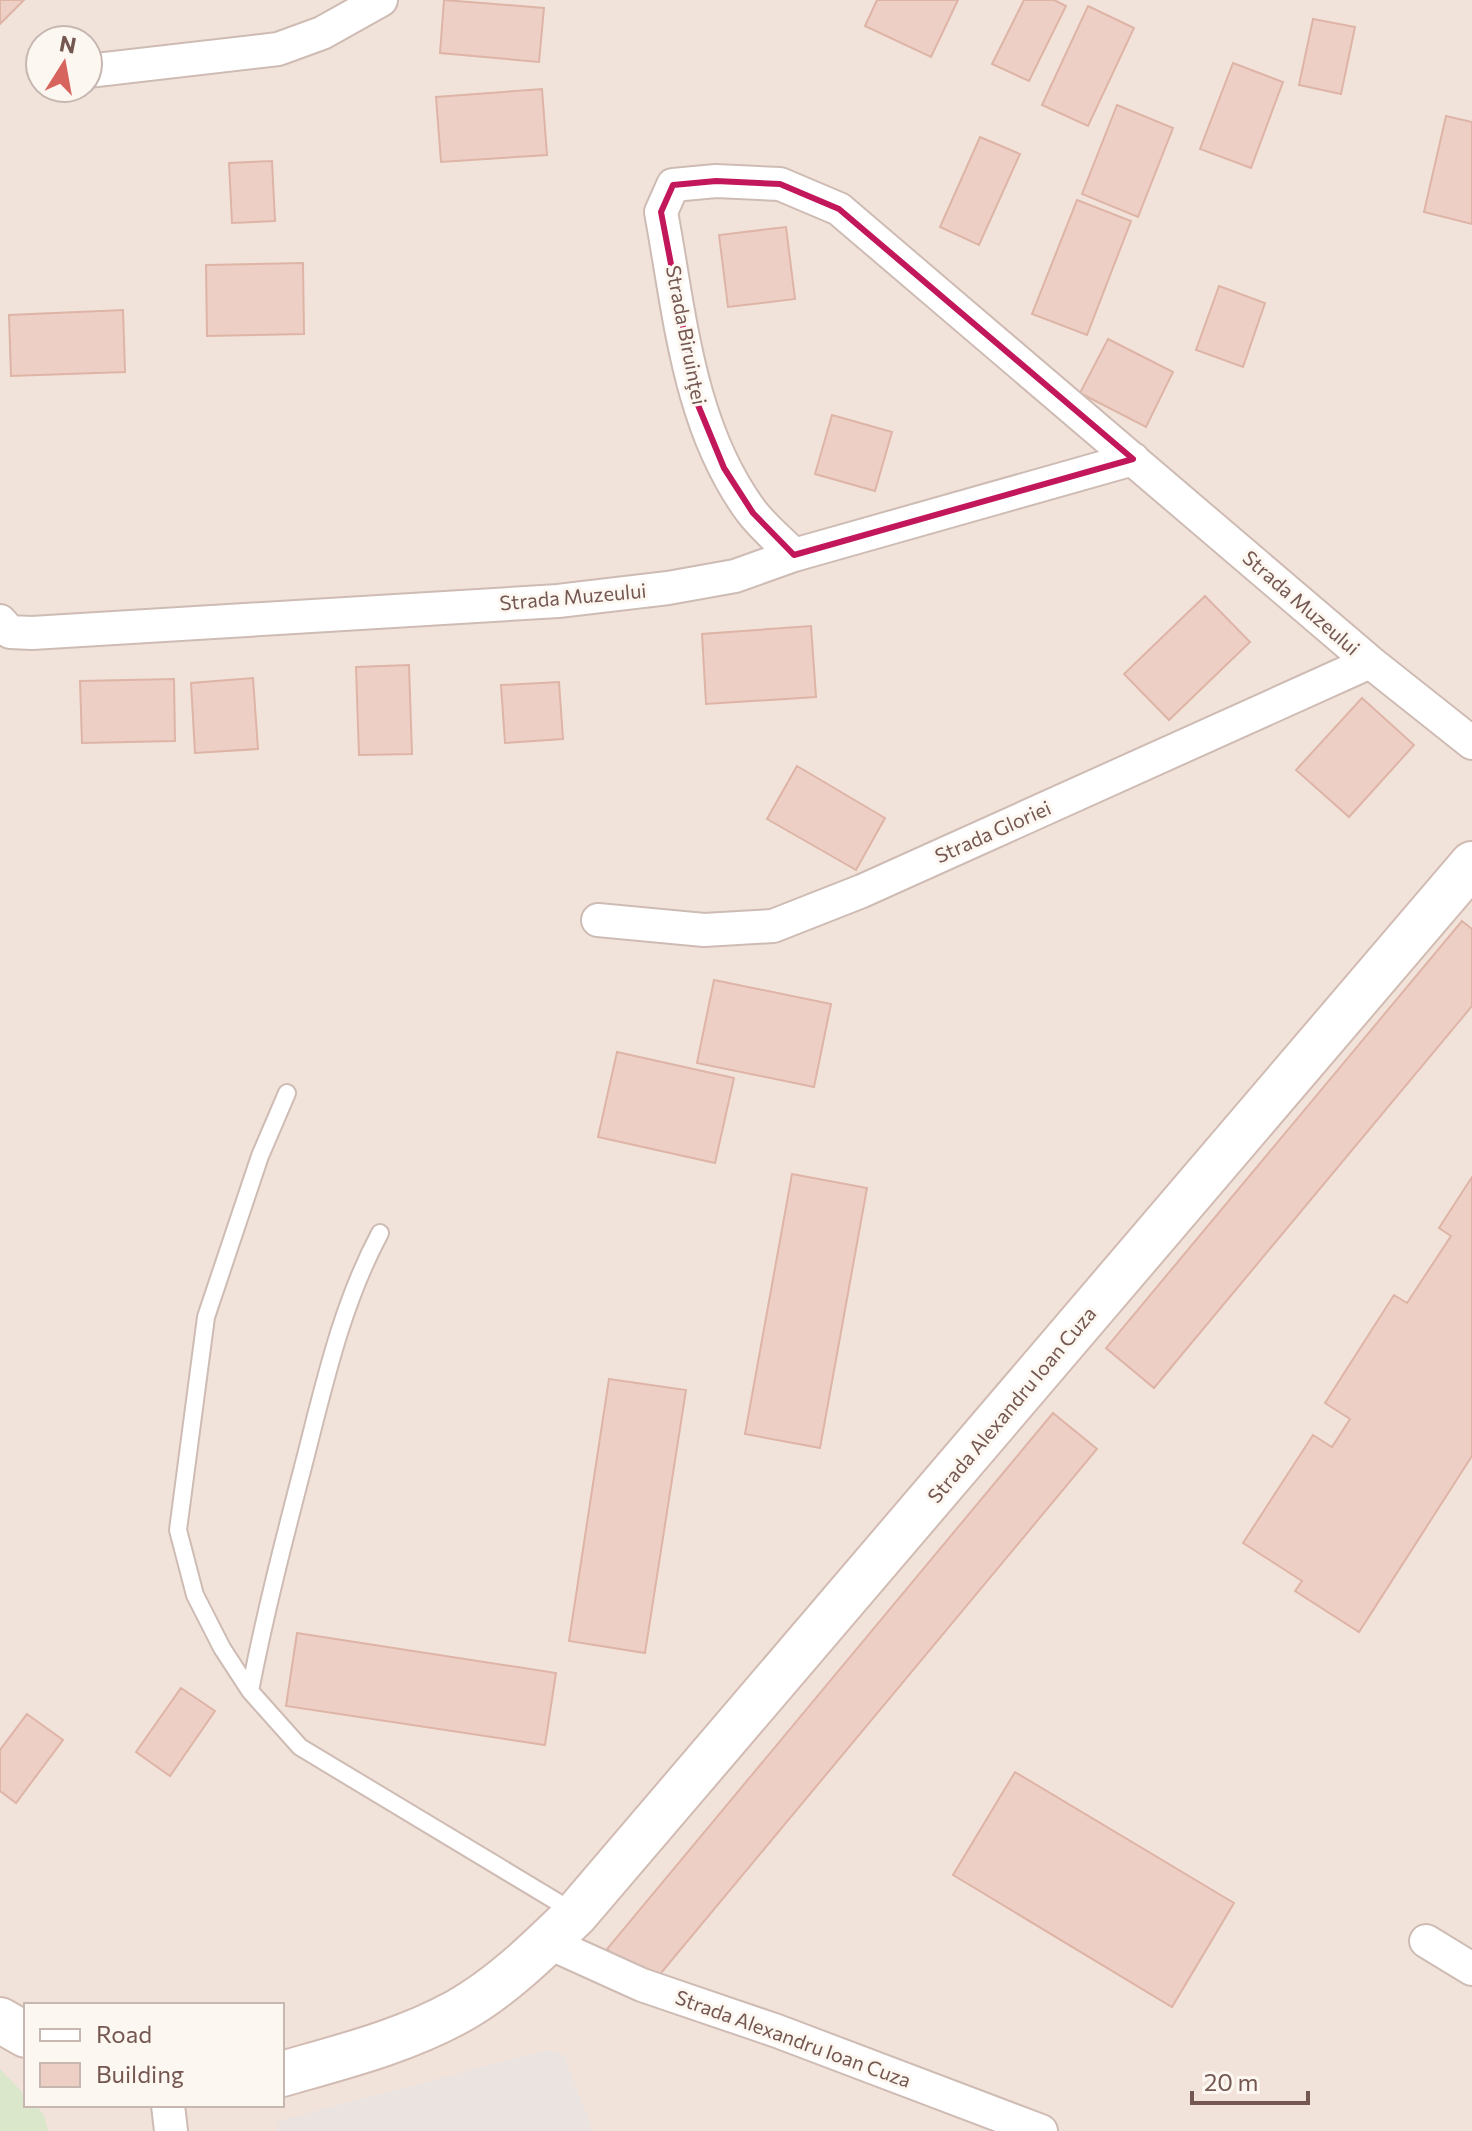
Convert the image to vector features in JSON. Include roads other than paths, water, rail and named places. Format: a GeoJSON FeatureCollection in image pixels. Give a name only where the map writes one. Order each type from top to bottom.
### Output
{"type":"FeatureCollection","features":[{"type":"Feature","properties":{"kind":"main road","name":"Strada Alexandru Ioan Cuza"},"geometry":{"type":"LineString","coordinates":[[284,2073],[389,2043],[458,2011],[504,1980],[562,1928],[1472,864]]}},
{"type":"Feature","properties":{"kind":"main road"},"geometry":{"type":"LineString","coordinates":[[0,2020],[24,2034]]}},
{"type":"Feature","properties":{"kind":"street"},"geometry":{"type":"LineString","coordinates":[[104,69],[278,49],[322,33],[381,0]]}},
{"type":"Feature","properties":{"kind":"street","name":"Strada Muzeului"},"geometry":{"type":"LineString","coordinates":[[673,185],[716,181],[780,184],[839,209],[1370,662],[1472,743]]}},
{"type":"Feature","properties":{"kind":"street","name":"Strada Biruinţei"},"geometry":{"type":"LineString","coordinates":[[673,185],[661,212],[698,405],[724,468],[738,490],[753,513],[794,555]]}},
{"type":"Feature","properties":{"kind":"street","name":"Strada Muzeului"},"geometry":{"type":"LineString","coordinates":[[0,621],[10,632],[32,633],[558,601],[735,576],[794,555],[1133,459]]}},
{"type":"Feature","properties":{"kind":"street","name":"Strada Gloriei"},"geometry":{"type":"LineString","coordinates":[[598,920],[704,930],[773,926],[862,891],[1370,662]]}},
{"type":"Feature","properties":{"kind":"street","name":"Strada Alexandru Ioan Cuza"},"geometry":{"type":"LineString","coordinates":[[562,1928],[642,1985],[777,2031],[1041,2131]]}},
{"type":"Feature","properties":{"kind":"street"},"geometry":{"type":"LineString","coordinates":[[1426,1941],[1472,1969]]}},
{"type":"Feature","properties":{"kind":"street"},"geometry":{"type":"LineString","coordinates":[[168,2107],[171,2131]]}},
{"type":"Feature","properties":{"kind":"lane"},"geometry":{"type":"LineString","coordinates":[[287,1093],[260,1156],[206,1317],[178,1530],[195,1595],[222,1648],[250,1691],[300,1747],[562,1928]]}},
{"type":"Feature","properties":{"kind":"lane"},"geometry":{"type":"LineString","coordinates":[[250,1691],[264,1615],[334,1344],[355,1280],[380,1233]]}}]}
